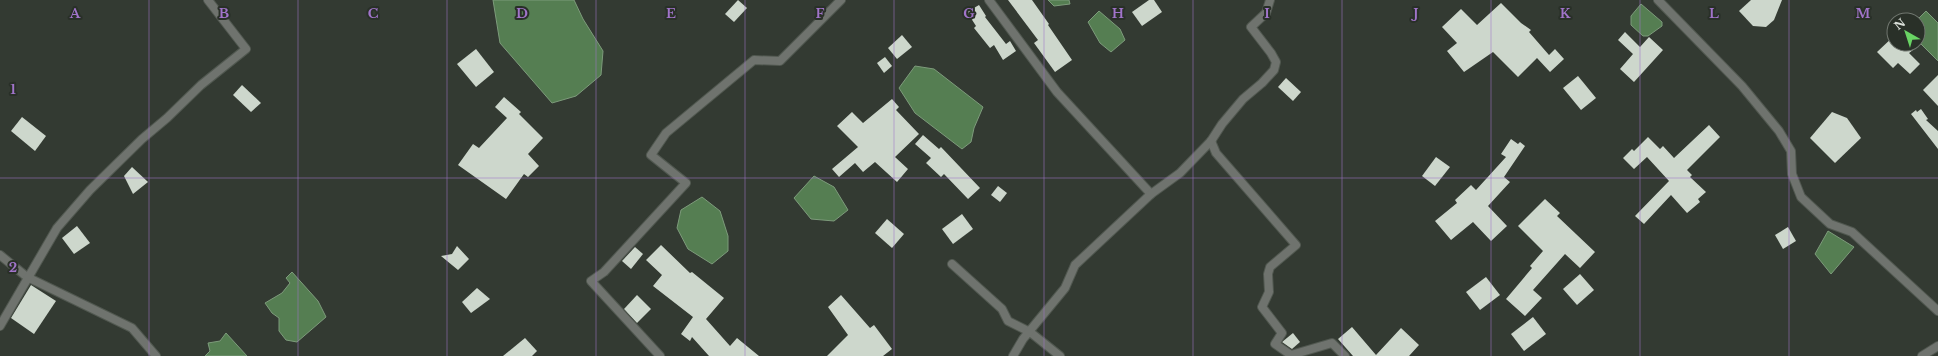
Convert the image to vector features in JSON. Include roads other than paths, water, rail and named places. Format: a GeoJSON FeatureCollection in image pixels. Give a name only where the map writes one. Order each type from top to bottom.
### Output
{"type":"FeatureCollection","features":[{"type":"Feature","properties":{"kind":"street"},"geometry":{"type":"LineString","coordinates":[[0,326],[27,277],[57,228],[90,190],[142,138],[167,118],[201,85],[246,49],[208,0]]}},
{"type":"Feature","properties":{"kind":"street"},"geometry":{"type":"LineString","coordinates":[[660,356],[591,281],[604,272],[686,183],[651,155],[666,133],[754,60],[780,61],[841,0]]}},
{"type":"Feature","properties":{"kind":"street"},"geometry":{"type":"LineString","coordinates":[[989,0],[1057,92],[1151,194]]}},
{"type":"Feature","properties":{"kind":"street"},"geometry":{"type":"LineString","coordinates":[[1658,0],[1742,86],[1779,131],[1791,151],[1792,174],[1800,197],[1830,224],[1852,232],[1938,311]]}},
{"type":"Feature","properties":{"kind":"street"},"geometry":{"type":"LineString","coordinates":[[1012,356],[1065,288],[1075,265],[1151,194],[1180,173],[1211,141],[1222,124],[1243,99],[1262,83],[1274,70],[1276,62],[1251,27],[1266,13],[1271,1]]}},
{"type":"Feature","properties":{"kind":"street"},"geometry":{"type":"LineString","coordinates":[[1211,141],[1216,153],[1296,245],[1270,267],[1268,274],[1269,292],[1262,307],[1282,333],[1275,344],[1291,355],[1332,343],[1345,356]]}},
{"type":"Feature","properties":{"kind":"street"},"geometry":{"type":"LineString","coordinates":[[0,255],[27,277],[132,328],[156,356]]}},
{"type":"Feature","properties":{"kind":"street"},"geometry":{"type":"LineString","coordinates":[[952,264],[1002,309],[1008,321],[1030,332],[1060,356]]}},
{"type":"Feature","properties":{"kind":"street"},"geometry":{"type":"LineString","coordinates":[[1922,356],[1938,346]]}}]}
